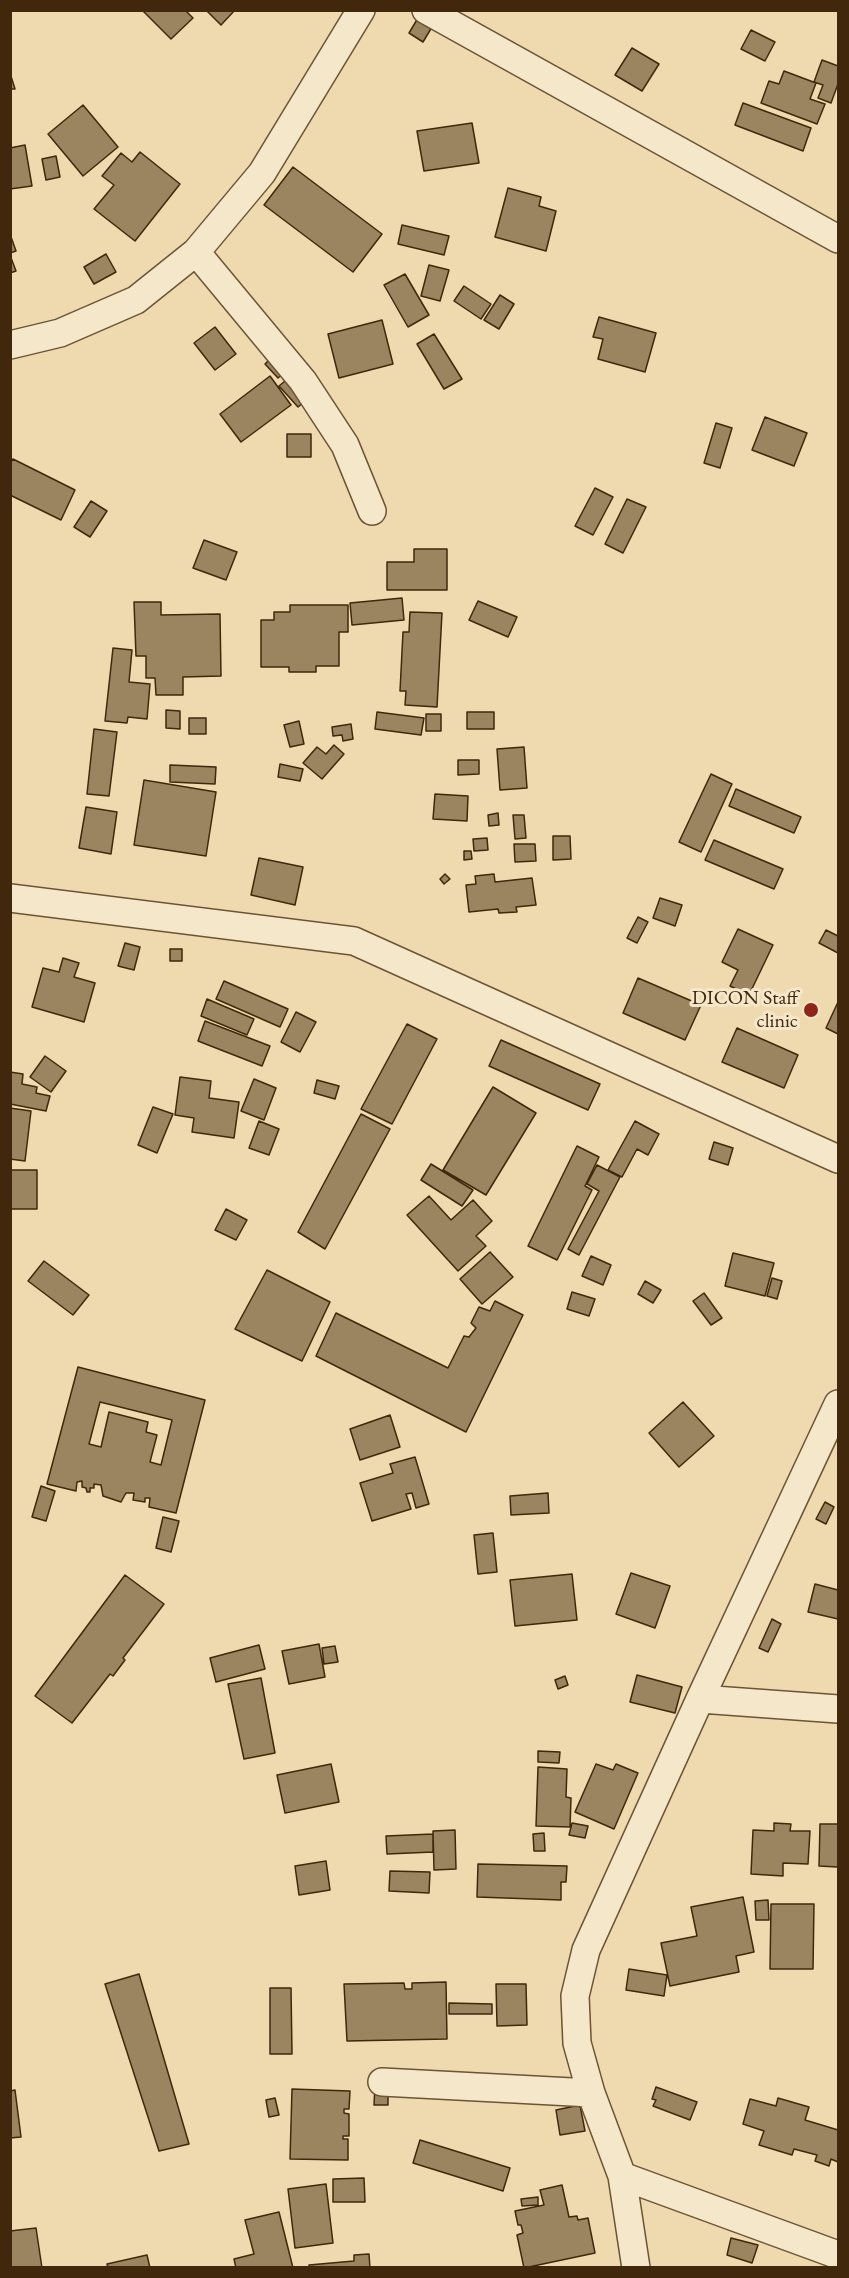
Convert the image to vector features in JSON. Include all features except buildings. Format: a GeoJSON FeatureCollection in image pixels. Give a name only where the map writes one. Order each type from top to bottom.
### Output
{"type":"FeatureCollection","features":[{"type":"Feature","properties":{"kind":"street"},"geometry":{"type":"LineString","coordinates":[[10,345],[60,333],[136,300],[196,252],[262,173],[361,10]]}},
{"type":"Feature","properties":{"kind":"street"},"geometry":{"type":"LineString","coordinates":[[426,10],[838,239]]}},
{"type":"Feature","properties":{"kind":"street"},"geometry":{"type":"LineString","coordinates":[[196,252],[303,381],[345,446],[372,511]]}},
{"type":"Feature","properties":{"kind":"street"},"geometry":{"type":"LineString","coordinates":[[10,898],[354,941],[838,1159]]}},
{"type":"Feature","properties":{"kind":"street"},"geometry":{"type":"LineString","coordinates":[[636,2268],[622,2176],[591,2092],[577,2043],[575,1996],[586,1950],[838,1404]]}},
{"type":"Feature","properties":{"kind":"street"},"geometry":{"type":"LineString","coordinates":[[700,1699],[838,1709]]}},
{"type":"Feature","properties":{"kind":"street"},"geometry":{"type":"LineString","coordinates":[[382,2082],[591,2092]]}},
{"type":"Feature","properties":{"kind":"street"},"geometry":{"type":"LineString","coordinates":[[622,2176],[838,2255]]}},
{"type":"Feature","properties":{"kind":"place","name":"DICON Staff clinic"},"geometry":{"type":"Point","coordinates":[811,1010]}}]}
